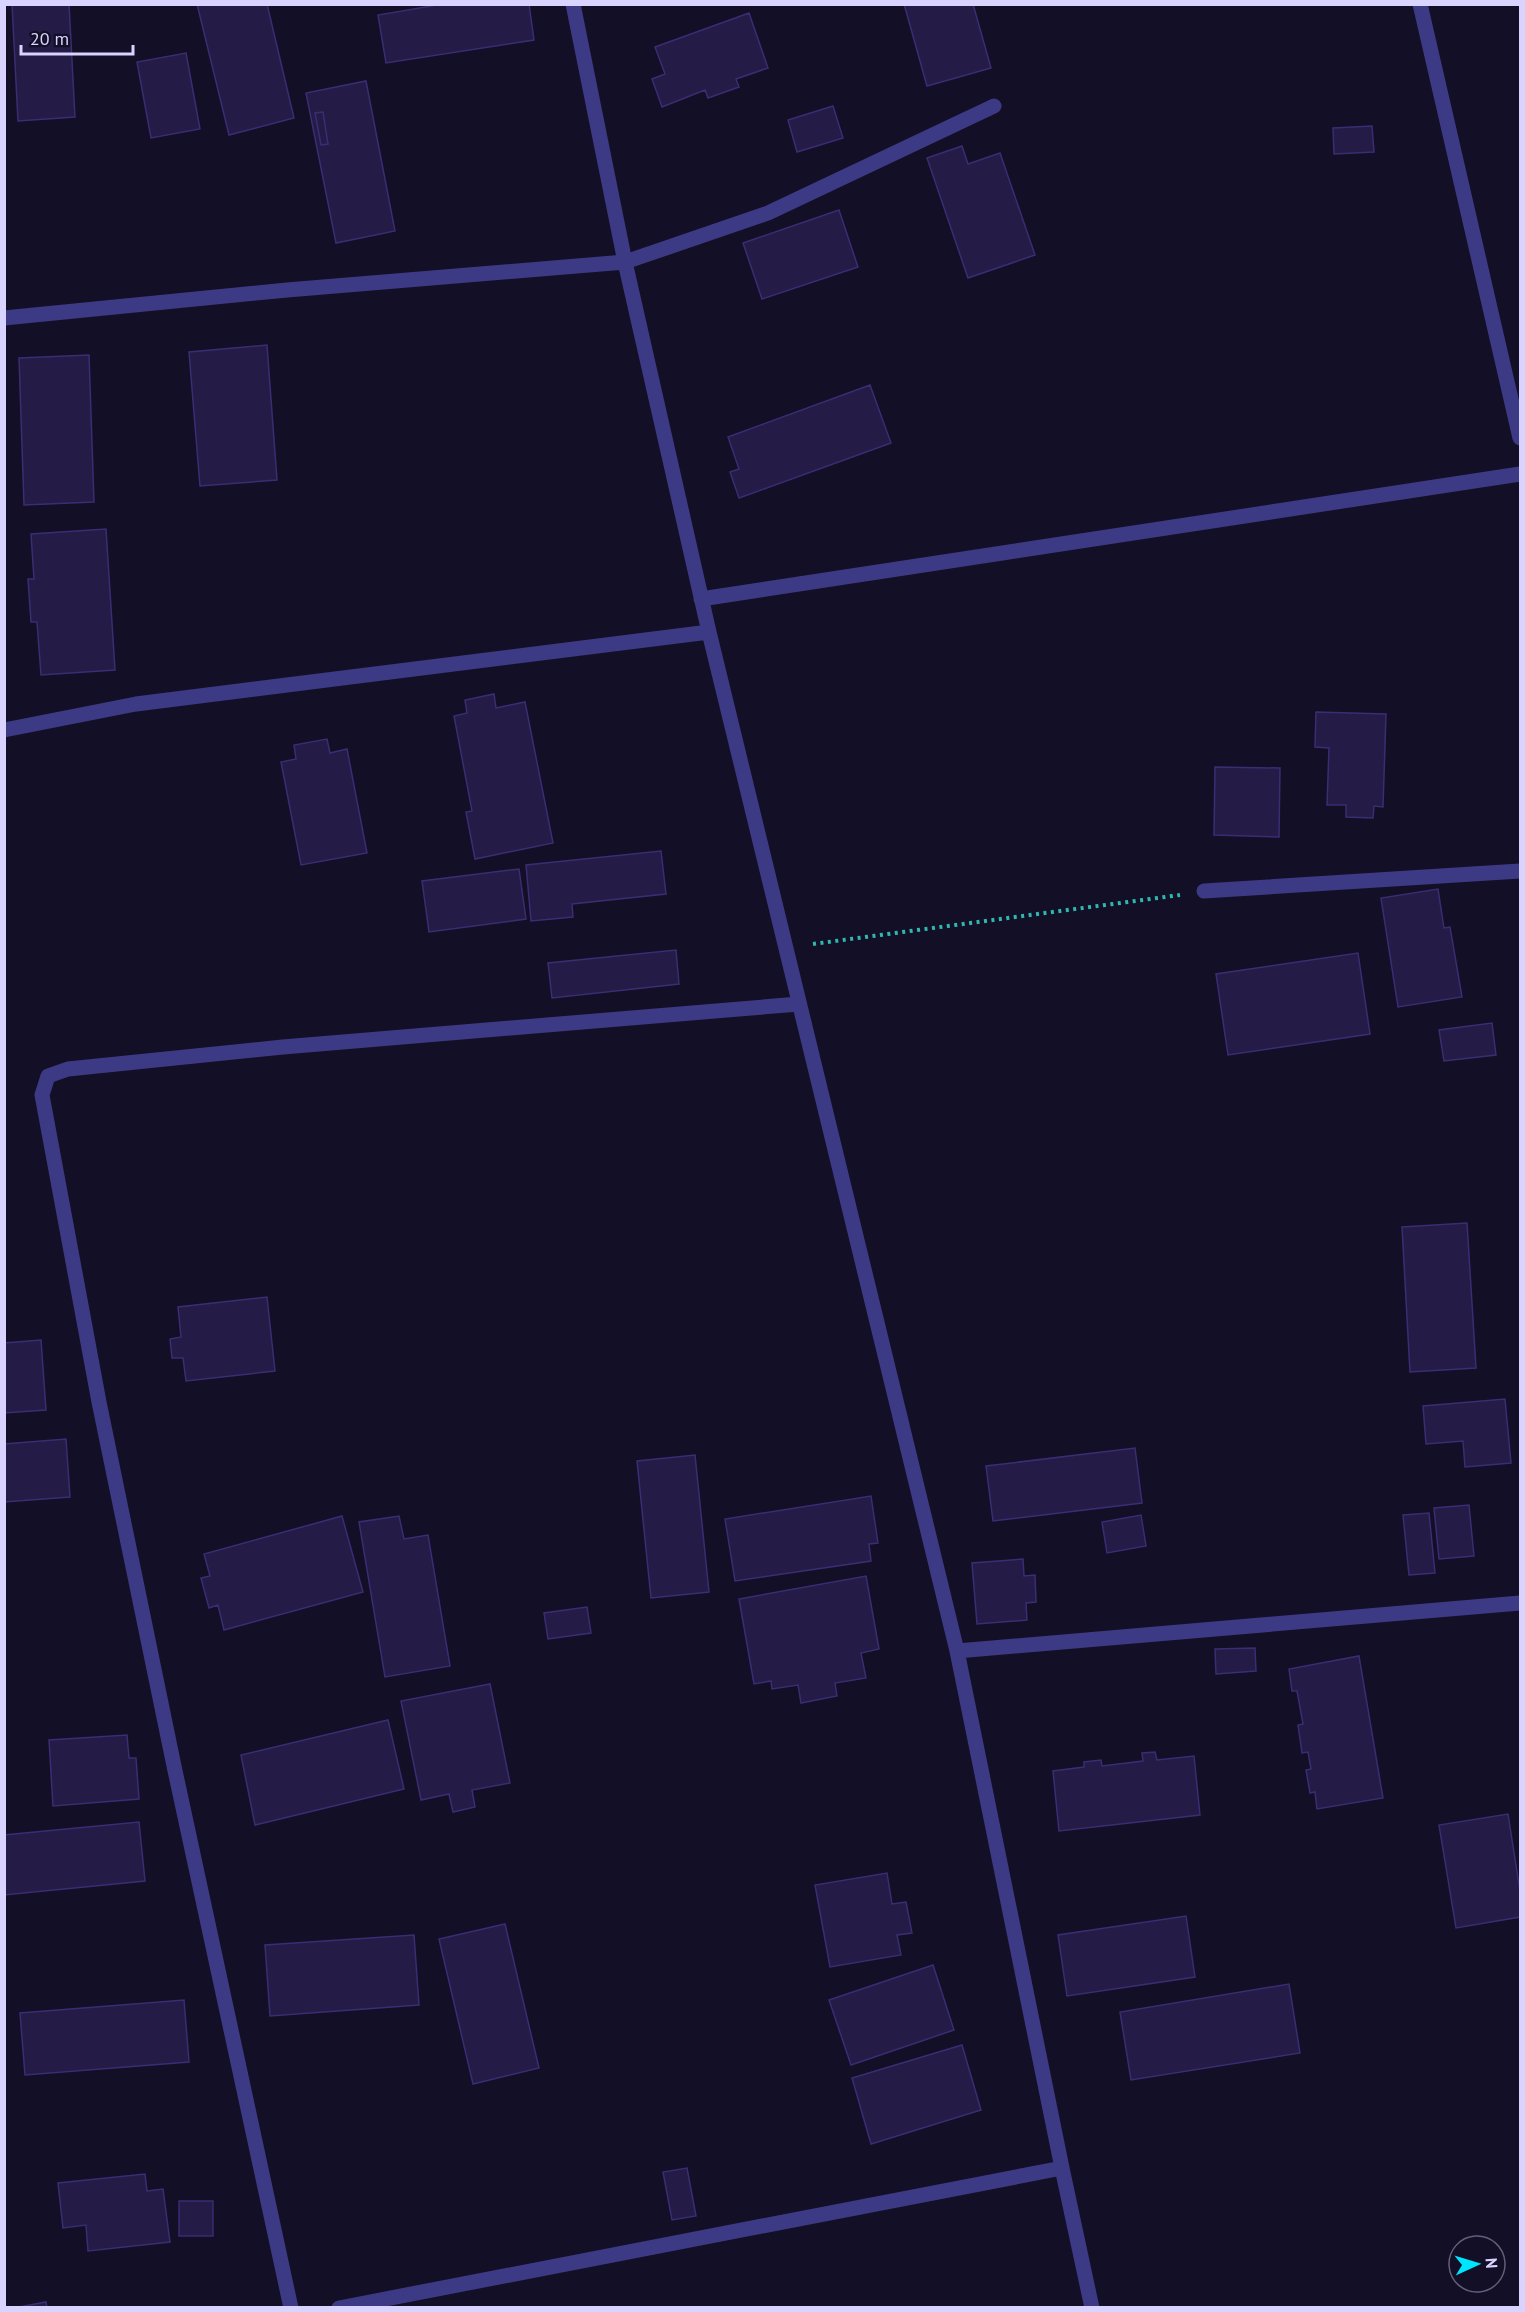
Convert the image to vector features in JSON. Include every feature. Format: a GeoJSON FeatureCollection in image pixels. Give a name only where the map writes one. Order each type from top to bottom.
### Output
{"type":"FeatureCollection","features":[{"type":"Feature","properties":{"kind":"street"},"geometry":{"type":"LineString","coordinates":[[573,4],[625,262],[701,599],[957,1651],[1092,2307]]}},
{"type":"Feature","properties":{"kind":"street"},"geometry":{"type":"LineString","coordinates":[[1420,4],[1521,438]]}},
{"type":"Feature","properties":{"kind":"street"},"geometry":{"type":"LineString","coordinates":[[4,318],[287,290],[625,262],[768,213],[994,106]]}},
{"type":"Feature","properties":{"kind":"street"},"geometry":{"type":"LineString","coordinates":[[701,599],[1521,474]]}},
{"type":"Feature","properties":{"kind":"street"},"geometry":{"type":"LineString","coordinates":[[4,730],[136,704],[709,633]]}},
{"type":"Feature","properties":{"kind":"street"},"geometry":{"type":"LineString","coordinates":[[1204,891],[1521,871]]}},
{"type":"Feature","properties":{"kind":"street"},"geometry":{"type":"LineString","coordinates":[[291,2307],[176,1777],[99,1402],[42,1095],[48,1076],[68,1069],[283,1047],[799,1004]]}},
{"type":"Feature","properties":{"kind":"street"},"geometry":{"type":"LineString","coordinates":[[957,1651],[1521,1603]]}},
{"type":"Feature","properties":{"kind":"street"},"geometry":{"type":"LineString","coordinates":[[339,2307],[1062,2168]]}},
{"type":"Feature","properties":{"kind":"path"},"geometry":{"type":"LineString","coordinates":[[786,948],[1204,891]]}},
{"type":"Feature","properties":{"kind":"building"},"geometry":{"type":"Polygon","coordinates":[[[12,4],[69,4],[75,117],[18,121],[12,4]]]}},
{"type":"Feature","properties":{"kind":"building"},"geometry":{"type":"Polygon","coordinates":[[[197,4],[267,4],[294,118],[229,135],[197,4]]]}},
{"type":"Feature","properties":{"kind":"building"},"geometry":{"type":"Polygon","coordinates":[[[443,4],[529,4],[534,40],[386,63],[378,15],[443,4]]]}},
{"type":"Feature","properties":{"kind":"building"},"geometry":{"type":"Polygon","coordinates":[[[904,4],[973,4],[991,68],[927,86],[904,4]]]}},
{"type":"Feature","properties":{"kind":"building"},"geometry":{"type":"Polygon","coordinates":[[[749,13],[768,68],[736,79],[739,87],[708,98],[705,90],[662,107],[652,79],[665,74],[655,47],[749,13]]]}},
{"type":"Feature","properties":{"kind":"building"},"geometry":{"type":"Polygon","coordinates":[[[186,53],[200,129],[151,138],[137,62],[186,53]]]}},
{"type":"Feature","properties":{"kind":"building"},"geometry":{"type":"Polygon","coordinates":[[[366,81],[395,231],[336,243],[306,93],[366,81]],[[323,112],[315,113],[321,145],[328,144],[323,112]]]}},
{"type":"Feature","properties":{"kind":"building"},"geometry":{"type":"Polygon","coordinates":[[[833,106],[843,138],[797,152],[788,120],[833,106]]]}},
{"type":"Feature","properties":{"kind":"building"},"geometry":{"type":"Polygon","coordinates":[[[323,112],[328,144],[321,145],[315,113],[323,112]]]}},
{"type":"Feature","properties":{"kind":"building"},"geometry":{"type":"Polygon","coordinates":[[[1372,126],[1374,152],[1334,154],[1333,128],[1372,126]]]}},
{"type":"Feature","properties":{"kind":"building"},"geometry":{"type":"Polygon","coordinates":[[[962,146],[968,164],[1000,153],[1035,255],[968,278],[927,158],[962,146]]]}},
{"type":"Feature","properties":{"kind":"building"},"geometry":{"type":"Polygon","coordinates":[[[839,210],[858,267],[762,299],[743,243],[839,210]]]}},
{"type":"Feature","properties":{"kind":"building"},"geometry":{"type":"Polygon","coordinates":[[[267,345],[277,480],[200,486],[189,352],[267,345]]]}},
{"type":"Feature","properties":{"kind":"building"},"geometry":{"type":"Polygon","coordinates":[[[89,355],[94,502],[24,505],[19,358],[89,355]]]}},
{"type":"Feature","properties":{"kind":"building"},"geometry":{"type":"Polygon","coordinates":[[[870,385],[891,443],[739,498],[730,472],[739,469],[728,437],[870,385]]]}},
{"type":"Feature","properties":{"kind":"building"},"geometry":{"type":"Polygon","coordinates":[[[106,529],[115,670],[41,675],[37,622],[31,622],[28,579],[34,579],[31,534],[106,529]]]}},
{"type":"Feature","properties":{"kind":"building"},"geometry":{"type":"Polygon","coordinates":[[[494,694],[496,708],[525,702],[553,843],[475,859],[466,812],[472,811],[454,716],[467,713],[465,700],[494,694]]]}},
{"type":"Feature","properties":{"kind":"building"},"geometry":{"type":"Polygon","coordinates":[[[1316,712],[1386,714],[1383,807],[1374,806],[1373,818],[1346,817],[1346,805],[1327,805],[1329,748],[1315,747],[1316,712]]]}},
{"type":"Feature","properties":{"kind":"building"},"geometry":{"type":"Polygon","coordinates":[[[327,739],[330,753],[347,749],[367,853],[301,865],[281,762],[296,759],[294,745],[327,739]]]}},
{"type":"Feature","properties":{"kind":"building"},"geometry":{"type":"Polygon","coordinates":[[[1215,767],[1280,768],[1279,837],[1214,835],[1215,767]]]}},
{"type":"Feature","properties":{"kind":"building"},"geometry":{"type":"Polygon","coordinates":[[[661,851],[666,894],[572,904],[573,917],[531,921],[526,865],[661,851]]]}},
{"type":"Feature","properties":{"kind":"building"},"geometry":{"type":"Polygon","coordinates":[[[519,869],[526,919],[429,932],[422,881],[519,869]]]}},
{"type":"Feature","properties":{"kind":"building"},"geometry":{"type":"Polygon","coordinates":[[[1438,889],[1444,928],[1450,927],[1462,997],[1398,1007],[1381,898],[1438,889]]]}},
{"type":"Feature","properties":{"kind":"building"},"geometry":{"type":"Polygon","coordinates":[[[676,950],[679,984],[552,998],[548,963],[676,950]]]}},
{"type":"Feature","properties":{"kind":"building"},"geometry":{"type":"Polygon","coordinates":[[[1358,953],[1370,1034],[1228,1055],[1216,974],[1358,953]]]}},
{"type":"Feature","properties":{"kind":"building"},"geometry":{"type":"Polygon","coordinates":[[[1492,1023],[1496,1055],[1444,1061],[1439,1030],[1492,1023]]]}},
{"type":"Feature","properties":{"kind":"building"},"geometry":{"type":"Polygon","coordinates":[[[1467,1223],[1476,1368],[1410,1372],[1402,1227],[1467,1223]]]}},
{"type":"Feature","properties":{"kind":"building"},"geometry":{"type":"Polygon","coordinates":[[[267,1297],[275,1371],[186,1381],[183,1358],[172,1358],[170,1339],[181,1337],[178,1307],[267,1297]]]}},
{"type":"Feature","properties":{"kind":"building"},"geometry":{"type":"Polygon","coordinates":[[[41,1340],[46,1410],[4,1413],[4,1343],[41,1340]]]}},
{"type":"Feature","properties":{"kind":"building"},"geometry":{"type":"Polygon","coordinates":[[[1505,1399],[1511,1463],[1465,1467],[1463,1441],[1426,1444],[1423,1406],[1505,1399]]]}},
{"type":"Feature","properties":{"kind":"building"},"geometry":{"type":"Polygon","coordinates":[[[66,1439],[70,1497],[4,1502],[4,1444],[66,1439]]]}},
{"type":"Feature","properties":{"kind":"building"},"geometry":{"type":"Polygon","coordinates":[[[1135,1448],[1142,1503],[993,1521],[986,1466],[1135,1448]]]}},
{"type":"Feature","properties":{"kind":"building"},"geometry":{"type":"Polygon","coordinates":[[[695,1455],[709,1592],[651,1598],[637,1461],[695,1455]]]}},
{"type":"Feature","properties":{"kind":"building"},"geometry":{"type":"Polygon","coordinates":[[[871,1496],[878,1543],[869,1544],[871,1561],[735,1581],[725,1519],[871,1496]]]}},
{"type":"Feature","properties":{"kind":"building"},"geometry":{"type":"Polygon","coordinates":[[[1469,1505],[1474,1556],[1439,1559],[1434,1508],[1469,1505]]]}},
{"type":"Feature","properties":{"kind":"building"},"geometry":{"type":"Polygon","coordinates":[[[1429,1513],[1435,1573],[1409,1575],[1403,1515],[1429,1513]]]}},
{"type":"Feature","properties":{"kind":"building"},"geometry":{"type":"Polygon","coordinates":[[[1141,1515],[1146,1546],[1107,1553],[1102,1522],[1141,1515]]]}},
{"type":"Feature","properties":{"kind":"building"},"geometry":{"type":"Polygon","coordinates":[[[342,1516],[363,1592],[224,1630],[218,1605],[209,1608],[201,1578],[210,1576],[204,1554],[342,1516]]]}},
{"type":"Feature","properties":{"kind":"building"},"geometry":{"type":"Polygon","coordinates":[[[399,1516],[404,1539],[428,1535],[450,1666],[385,1677],[359,1522],[399,1516]]]}},
{"type":"Feature","properties":{"kind":"building"},"geometry":{"type":"Polygon","coordinates":[[[1023,1559],[1024,1576],[1035,1575],[1036,1602],[1026,1603],[1027,1620],[977,1624],[972,1563],[1023,1559]]]}},
{"type":"Feature","properties":{"kind":"building"},"geometry":{"type":"Polygon","coordinates":[[[866,1576],[879,1649],[861,1653],[866,1678],[835,1683],[837,1696],[801,1703],[798,1685],[772,1689],[771,1681],[754,1684],[739,1599],[866,1576]]]}},
{"type":"Feature","properties":{"kind":"building"},"geometry":{"type":"Polygon","coordinates":[[[587,1607],[591,1633],[548,1639],[544,1613],[587,1607]]]}},
{"type":"Feature","properties":{"kind":"building"},"geometry":{"type":"Polygon","coordinates":[[[1255,1648],[1256,1671],[1216,1674],[1215,1649],[1255,1648]]]}},
{"type":"Feature","properties":{"kind":"building"},"geometry":{"type":"Polygon","coordinates":[[[1359,1656],[1383,1798],[1317,1809],[1315,1792],[1310,1793],[1306,1770],[1311,1769],[1308,1752],[1302,1753],[1298,1725],[1303,1724],[1297,1691],[1292,1691],[1289,1669],[1359,1656]]]}},
{"type":"Feature","properties":{"kind":"building"},"geometry":{"type":"Polygon","coordinates":[[[490,1684],[510,1783],[472,1790],[475,1807],[453,1812],[449,1794],[421,1800],[401,1701],[490,1684]]]}},
{"type":"Feature","properties":{"kind":"building"},"geometry":{"type":"Polygon","coordinates":[[[388,1720],[404,1789],[255,1825],[241,1755],[388,1720]]]}},
{"type":"Feature","properties":{"kind":"building"},"geometry":{"type":"Polygon","coordinates":[[[127,1735],[129,1758],[136,1758],[139,1799],[53,1806],[49,1740],[127,1735]]]}},
{"type":"Feature","properties":{"kind":"building"},"geometry":{"type":"Polygon","coordinates":[[[1155,1752],[1157,1760],[1194,1756],[1200,1815],[1059,1831],[1053,1771],[1084,1767],[1084,1762],[1101,1760],[1102,1766],[1143,1761],[1142,1753],[1155,1752]]]}},
{"type":"Feature","properties":{"kind":"building"},"geometry":{"type":"Polygon","coordinates":[[[1508,1814],[1520,1891],[1520,1917],[1456,1928],[1439,1825],[1508,1814]]]}},
{"type":"Feature","properties":{"kind":"building"},"geometry":{"type":"Polygon","coordinates":[[[139,1822],[145,1881],[4,1895],[4,1835],[139,1822]]]}},
{"type":"Feature","properties":{"kind":"building"},"geometry":{"type":"Polygon","coordinates":[[[887,1873],[892,1904],[906,1902],[912,1933],[897,1935],[901,1955],[830,1967],[815,1885],[887,1873]]]}},
{"type":"Feature","properties":{"kind":"building"},"geometry":{"type":"Polygon","coordinates":[[[1186,1916],[1195,1977],[1067,1996],[1058,1935],[1186,1916]]]}},
{"type":"Feature","properties":{"kind":"building"},"geometry":{"type":"Polygon","coordinates":[[[505,1924],[539,2068],[473,2084],[439,1939],[505,1924]]]}},
{"type":"Feature","properties":{"kind":"building"},"geometry":{"type":"Polygon","coordinates":[[[414,1935],[419,2005],[270,2016],[265,1945],[414,1935]]]}},
{"type":"Feature","properties":{"kind":"building"},"geometry":{"type":"Polygon","coordinates":[[[933,1965],[954,2030],[851,2065],[829,2000],[933,1965]]]}},
{"type":"Feature","properties":{"kind":"building"},"geometry":{"type":"Polygon","coordinates":[[[1289,1984],[1300,2053],[1131,2080],[1120,2012],[1289,1984]]]}},
{"type":"Feature","properties":{"kind":"building"},"geometry":{"type":"Polygon","coordinates":[[[184,2000],[189,2062],[25,2075],[20,2013],[184,2000]]]}},
{"type":"Feature","properties":{"kind":"building"},"geometry":{"type":"Polygon","coordinates":[[[962,2045],[981,2110],[871,2144],[852,2078],[962,2045]]]}},
{"type":"Feature","properties":{"kind":"building"},"geometry":{"type":"Polygon","coordinates":[[[687,2168],[696,2216],[672,2220],[663,2172],[687,2168]]]}},
{"type":"Feature","properties":{"kind":"building"},"geometry":{"type":"Polygon","coordinates":[[[145,2174],[147,2191],[163,2189],[170,2242],[88,2251],[86,2225],[63,2228],[58,2183],[145,2174]]]}},
{"type":"Feature","properties":{"kind":"building"},"geometry":{"type":"Polygon","coordinates":[[[179,2201],[213,2201],[213,2236],[179,2236],[179,2201]]]}},
{"type":"Feature","properties":{"kind":"building"},"geometry":{"type":"Polygon","coordinates":[[[46,2302],[47,2308],[14,2308],[46,2302]]]}}]}
